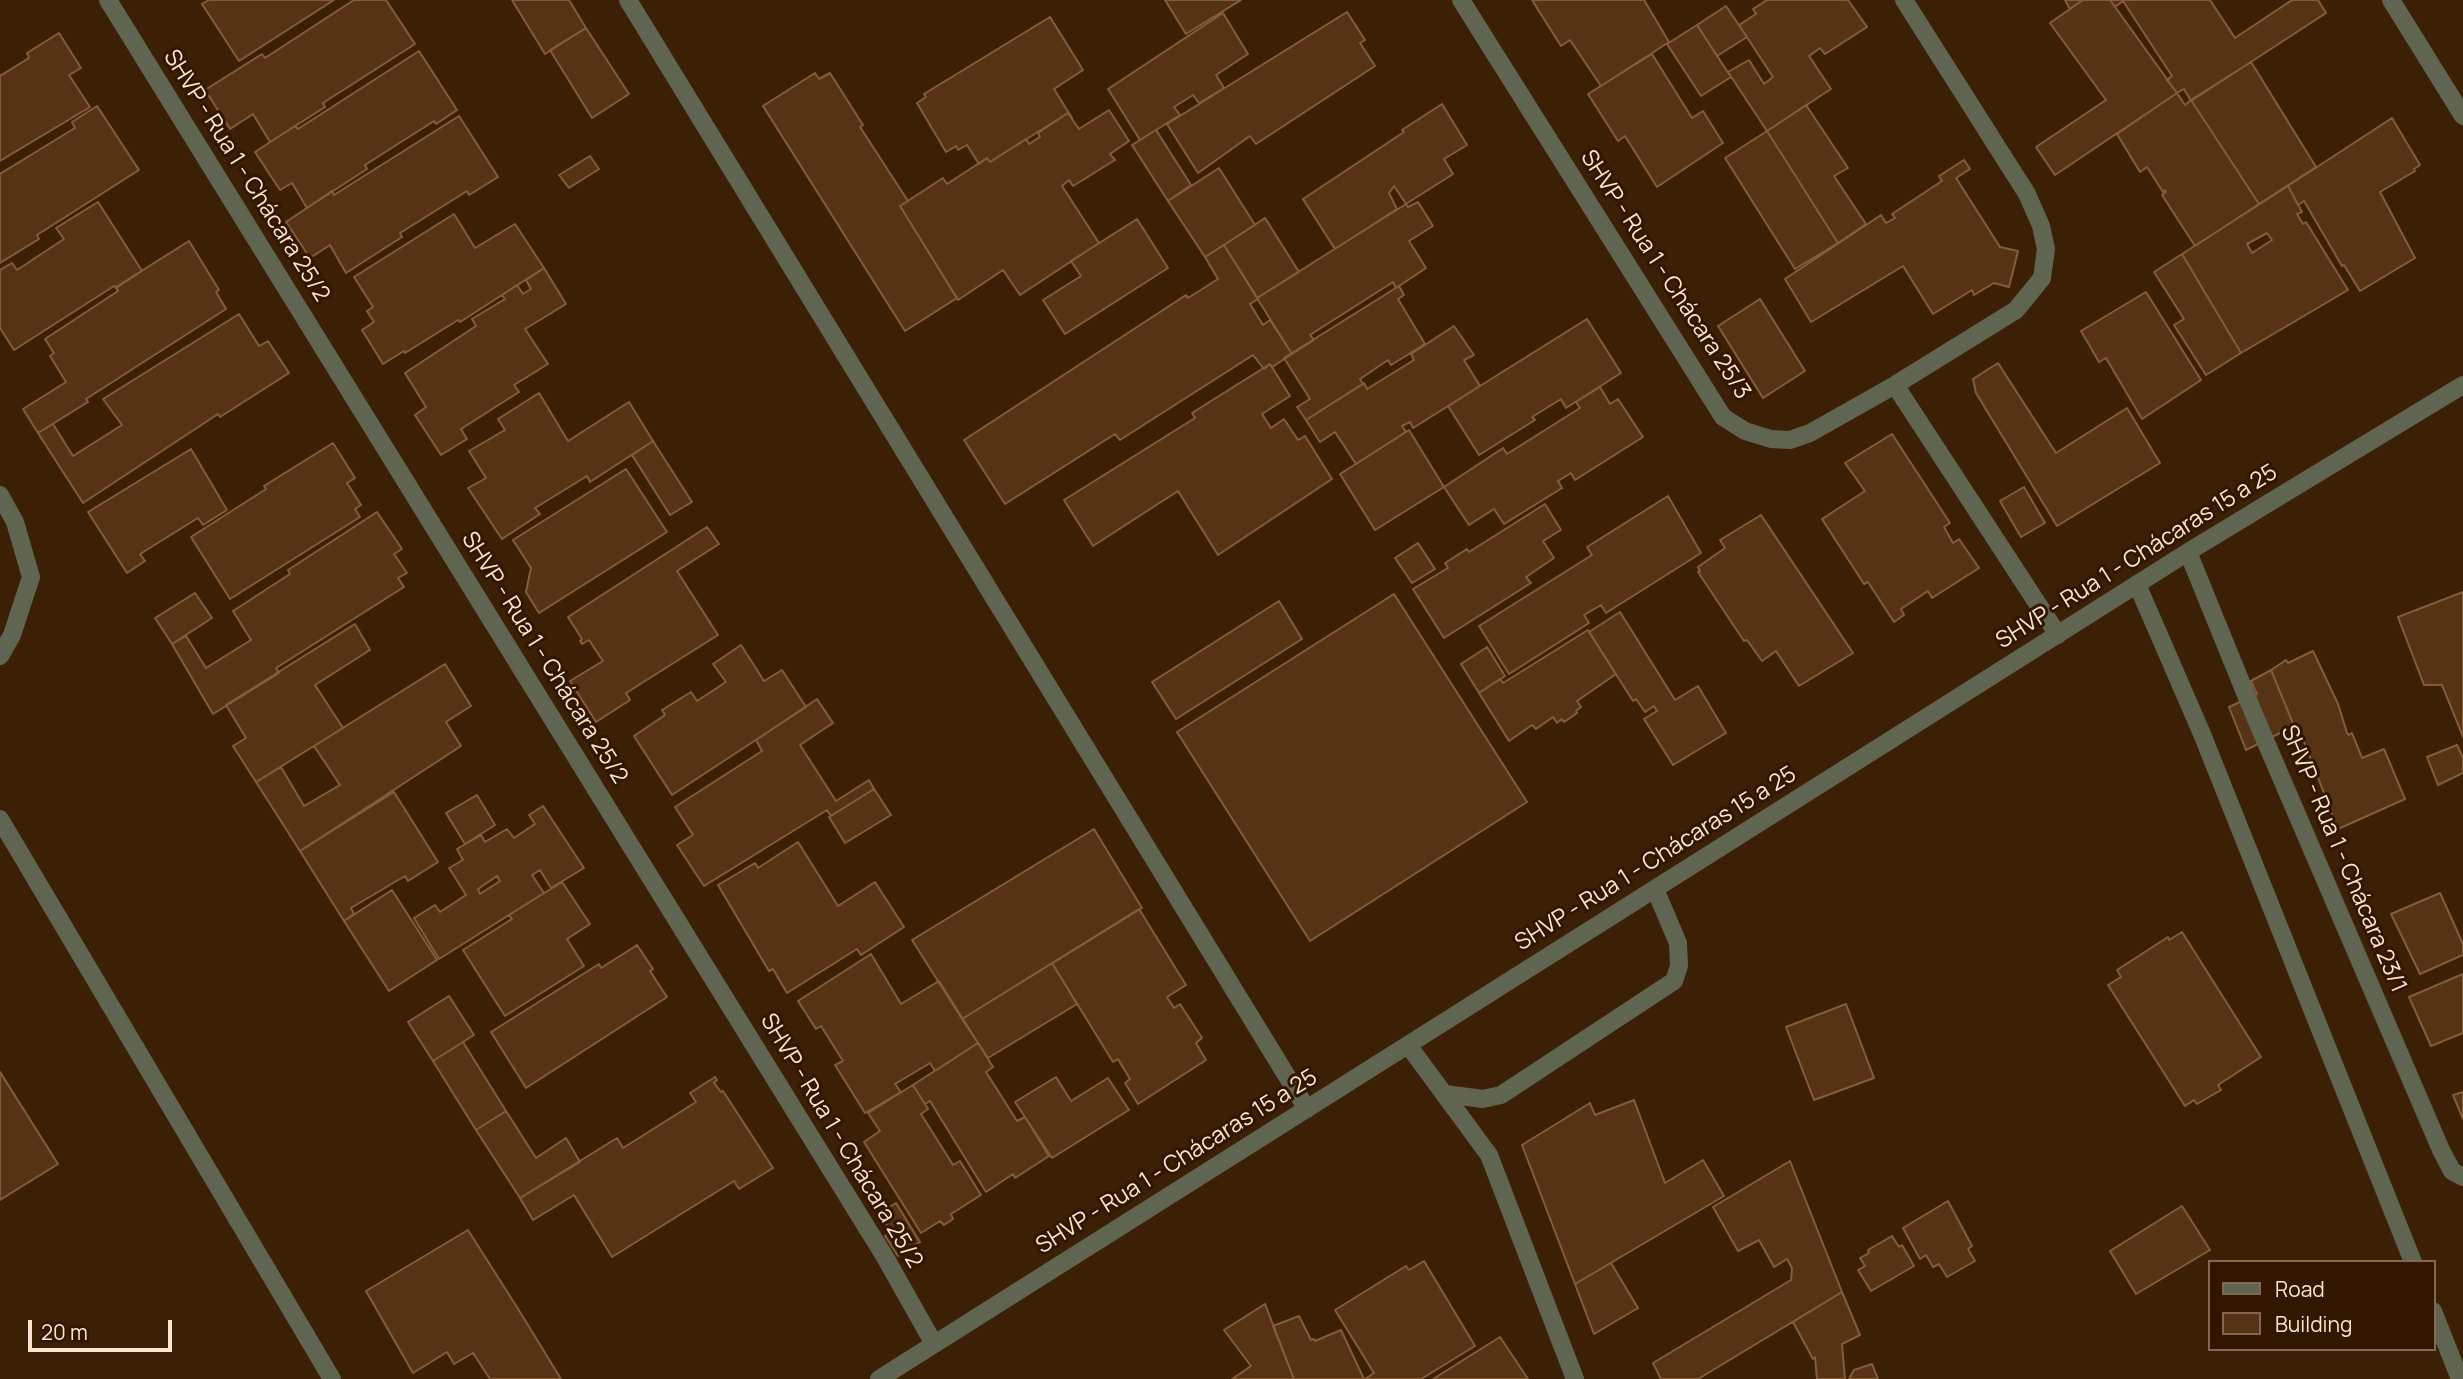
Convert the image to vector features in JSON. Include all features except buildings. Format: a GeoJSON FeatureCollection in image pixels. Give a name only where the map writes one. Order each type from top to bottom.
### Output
{"type":"FeatureCollection","features":[{"type":"Feature","properties":{"kind":"street","name":"SHVP - Rua 1 - Chácara 25/2"},"geometry":{"type":"LineString","coordinates":[[108,0],[885,1258],[934,1344]]}},
{"type":"Feature","properties":{"kind":"street"},"geometry":{"type":"LineString","coordinates":[[628,0],[1307,1110]]}},
{"type":"Feature","properties":{"kind":"street","name":"SHVP - Rua 1 - Chácara 25/3"},"geometry":{"type":"LineString","coordinates":[[1461,0],[1723,417],[1745,431],[1772,439],[1790,440],[1810,433],[1895,385],[2016,310],[2042,278],[2046,249],[2041,226],[2026,194],[1904,0]]}},
{"type":"Feature","properties":{"kind":"street"},"geometry":{"type":"LineString","coordinates":[[2391,0],[2463,116]]}},
{"type":"Feature","properties":{"kind":"street"},"geometry":{"type":"LineString","coordinates":[[1895,385],[2058,635]]}},
{"type":"Feature","properties":{"kind":"street","name":"SHVP - Rua 1 - Chácaras 15 a 25"},"geometry":{"type":"LineString","coordinates":[[879,1379],[2137,584],[2463,385]]}},
{"type":"Feature","properties":{"kind":"street"},"geometry":{"type":"LineString","coordinates":[[0,495],[15,522],[31,577],[12,635],[0,656]]}},
{"type":"Feature","properties":{"kind":"street","name":"SHVP - Rua 1 - Chácara 23/1"},"geometry":{"type":"LineString","coordinates":[[2188,552],[2253,712],[2441,1150],[2452,1171],[2463,1177]]}},
{"type":"Feature","properties":{"kind":"street"},"geometry":{"type":"LineString","coordinates":[[2137,584],[2207,747],[2412,1260]]}},
{"type":"Feature","properties":{"kind":"street"},"geometry":{"type":"LineString","coordinates":[[0,819],[332,1379]]}},
{"type":"Feature","properties":{"kind":"street"},"geometry":{"type":"LineString","coordinates":[[1445,1094],[1483,1099],[1501,1095],[1674,981],[1679,966],[1678,943],[1655,889]]}},
{"type":"Feature","properties":{"kind":"street"},"geometry":{"type":"LineString","coordinates":[[1408,1045],[1489,1155],[1575,1379]]}},
{"type":"Feature","properties":{"kind":"street"},"geometry":{"type":"LineString","coordinates":[[2435,1316],[2460,1379]]}}]}
